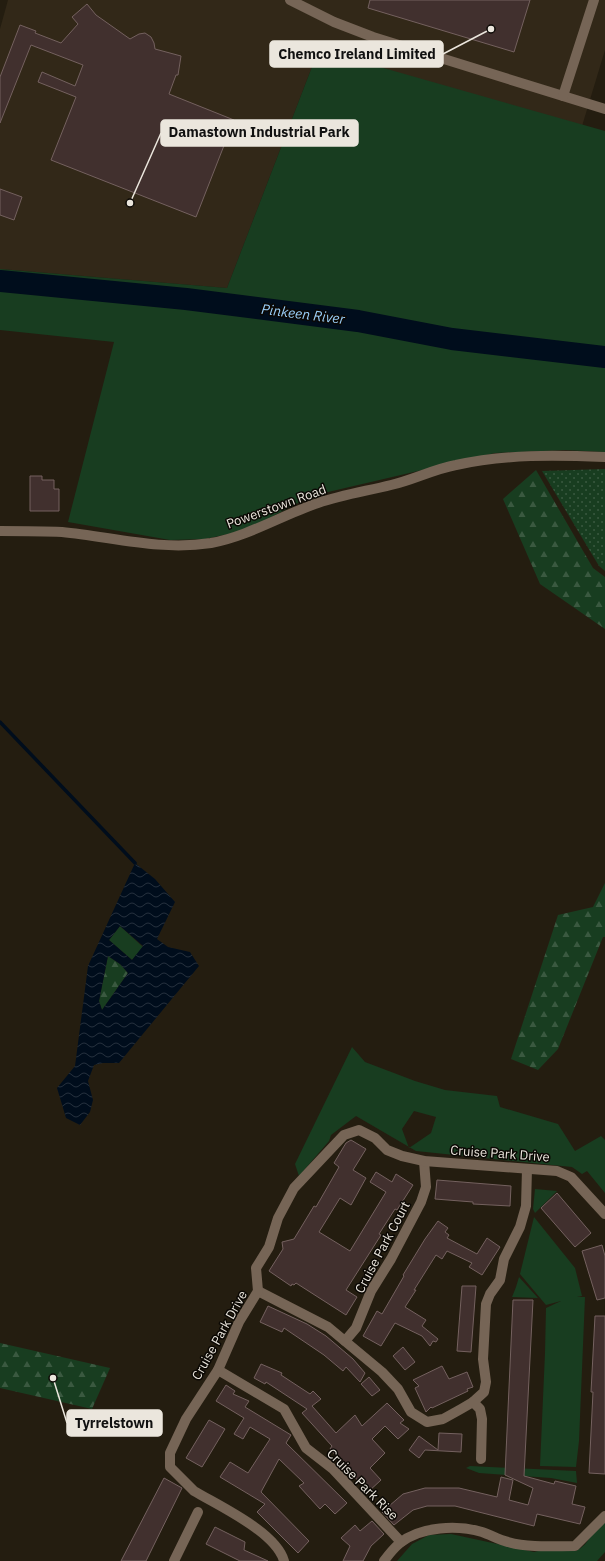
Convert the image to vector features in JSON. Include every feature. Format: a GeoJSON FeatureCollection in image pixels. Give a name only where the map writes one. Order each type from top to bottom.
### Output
{"type":"FeatureCollection","features":[{"type":"Feature","properties":{"kind":"street"},"geometry":{"type":"LineString","coordinates":[[290,0],[334,22],[373,37],[605,109]]}},
{"type":"Feature","properties":{"kind":"street"},"geometry":{"type":"LineString","coordinates":[[563,96],[594,0]]}},
{"type":"Feature","properties":{"kind":"street","name":"Powerstown Road"},"geometry":{"type":"LineString","coordinates":[[0,532],[62,532],[136,543],[173,546],[211,542],[248,533],[282,517],[319,503],[393,485],[455,465],[496,457],[565,455],[605,458]]}},
{"type":"Feature","properties":{"kind":"street","name":"Cruise Park Drive"},"geometry":{"type":"LineString","coordinates":[[284,1561],[277,1546],[259,1530],[194,1491],[170,1467],[170,1453],[186,1419],[218,1370],[239,1322],[258,1291],[256,1268],[270,1246],[278,1218],[294,1188],[344,1135],[359,1130],[375,1138],[387,1150],[402,1156],[424,1161],[557,1171],[571,1177],[605,1214]]}},
{"type":"Feature","properties":{"kind":"street","name":"Cruise Park Court"},"geometry":{"type":"LineString","coordinates":[[345,1341],[356,1328],[371,1291],[391,1259],[421,1202],[426,1187],[424,1161]]}},
{"type":"Feature","properties":{"kind":"street"},"geometry":{"type":"LineString","coordinates":[[258,1291],[328,1327],[382,1372],[398,1389],[411,1412],[427,1422],[443,1419],[473,1402],[484,1392],[486,1382],[483,1359],[486,1304],[490,1294],[500,1280],[504,1259],[520,1227],[526,1206],[527,1169]]}},
{"type":"Feature","properties":{"kind":"street","name":"Cruise Park Rise"},"geometry":{"type":"LineString","coordinates":[[218,1370],[284,1409],[306,1448],[333,1469],[401,1542]]}},
{"type":"Feature","properties":{"kind":"street"},"geometry":{"type":"LineString","coordinates":[[473,1402],[480,1409],[482,1419],[481,1459]]}},
{"type":"Feature","properties":{"kind":"street"},"geometry":{"type":"LineString","coordinates":[[174,1561],[198,1512]]}},
{"type":"Feature","properties":{"kind":"street"},"geometry":{"type":"LineString","coordinates":[[384,1561],[401,1542],[419,1533],[459,1527],[482,1532],[508,1542],[531,1545],[575,1546],[605,1516]]}},
{"type":"Feature","properties":{"kind":"shaded area"},"geometry":{"type":"Polygon","coordinates":[[[8,0],[605,0],[605,50],[579,136],[320,46],[227,288],[0,269],[0,29],[8,0]]]}},
{"type":"Feature","properties":{"kind":"green space"},"geometry":{"type":"Polygon","coordinates":[[[320,46],[380,67],[605,131],[605,452],[565,450],[495,453],[311,496],[247,530],[205,539],[170,540],[68,522],[114,342],[0,330],[0,269],[227,288],[320,46]]]}},
{"type":"Feature","properties":{"kind":"green space"},"geometry":{"type":"Polygon","coordinates":[[[605,469],[605,571],[599,566],[542,471],[605,469]]]}},
{"type":"Feature","properties":{"kind":"green space"},"geometry":{"type":"Polygon","coordinates":[[[536,470],[593,568],[605,577],[605,629],[540,584],[503,499],[536,470]]]}},
{"type":"Feature","properties":{"kind":"green space"},"geometry":{"type":"Polygon","coordinates":[[[605,883],[605,937],[603,937],[558,1049],[538,1070],[511,1059],[558,915],[593,907],[605,883]]]}},
{"type":"Feature","properties":{"kind":"green space"},"geometry":{"type":"Polygon","coordinates":[[[120,926],[143,947],[132,960],[109,940],[120,926]]]}},
{"type":"Feature","properties":{"kind":"green space"},"geometry":{"type":"Polygon","coordinates":[[[108,956],[120,964],[128,973],[102,1010],[99,1001],[108,956]]]}},
{"type":"Feature","properties":{"kind":"green space"},"geometry":{"type":"Polygon","coordinates":[[[352,1047],[365,1062],[415,1081],[445,1090],[497,1096],[500,1107],[558,1124],[575,1151],[601,1136],[605,1140],[605,1193],[587,1171],[582,1174],[572,1167],[416,1151],[410,1147],[431,1133],[436,1117],[414,1111],[402,1129],[408,1147],[356,1116],[331,1135],[329,1141],[299,1176],[295,1164],[352,1047]]]}},
{"type":"Feature","properties":{"kind":"green space"},"geometry":{"type":"Polygon","coordinates":[[[535,1189],[557,1191],[535,1213],[533,1209],[535,1189]]]}},
{"type":"Feature","properties":{"kind":"green space"},"geometry":{"type":"Polygon","coordinates":[[[534,1217],[575,1268],[582,1296],[577,1297],[585,1297],[579,1441],[576,1467],[540,1466],[546,1308],[561,1301],[546,1305],[520,1274],[534,1217]]]}},
{"type":"Feature","properties":{"kind":"green space"},"geometry":{"type":"Polygon","coordinates":[[[519,1277],[538,1298],[512,1297],[519,1277]]]}},
{"type":"Feature","properties":{"kind":"green space"},"geometry":{"type":"Polygon","coordinates":[[[0,1343],[110,1368],[92,1409],[0,1388],[0,1343]]]}},
{"type":"Feature","properties":{"kind":"green space"},"geometry":{"type":"Polygon","coordinates":[[[470,1466],[576,1471],[577,1483],[551,1478],[479,1473],[466,1468],[470,1466]]]}},
{"type":"Feature","properties":{"kind":"green space"},"geometry":{"type":"Polygon","coordinates":[[[605,1521],[605,1552],[597,1561],[397,1561],[412,1544],[429,1535],[451,1534],[534,1552],[546,1549],[576,1551],[585,1544],[596,1528],[605,1521]]]}},
{"type":"Feature","properties":{"kind":"water"},"geometry":{"type":"Polygon","coordinates":[[[135,863],[155,879],[175,902],[157,939],[168,947],[190,952],[199,966],[119,1063],[103,1063],[94,1065],[88,1081],[93,1100],[90,1112],[80,1125],[66,1118],[57,1088],[75,1066],[88,966],[135,863]],[[120,926],[109,940],[132,960],[143,946],[120,926]],[[108,956],[99,1001],[102,1010],[128,973],[120,964],[108,956]]]}},
{"type":"Feature","properties":{"kind":"building"},"geometry":{"type":"Polygon","coordinates":[[[370,0],[530,0],[514,52],[368,8],[370,0]]]}},
{"type":"Feature","properties":{"kind":"building"},"geometry":{"type":"Polygon","coordinates":[[[87,4],[96,15],[130,39],[139,34],[145,33],[151,37],[155,49],[181,56],[178,75],[176,75],[169,94],[234,120],[196,217],[51,160],[76,97],[38,82],[42,72],[75,86],[83,65],[31,45],[0,123],[0,77],[20,25],[36,31],[35,33],[61,43],[78,24],[72,17],[87,4]]]}},
{"type":"Feature","properties":{"kind":"building"},"geometry":{"type":"Polygon","coordinates":[[[0,189],[22,197],[14,220],[0,215],[0,189]]]}},
{"type":"Feature","properties":{"kind":"building"},"geometry":{"type":"Polygon","coordinates":[[[30,476],[42,476],[42,480],[54,480],[54,489],[59,489],[59,511],[30,511],[30,476]]]}},
{"type":"Feature","properties":{"kind":"building"},"geometry":{"type":"Polygon","coordinates":[[[351,1140],[366,1149],[353,1170],[366,1178],[351,1205],[340,1198],[319,1232],[350,1251],[386,1192],[370,1182],[376,1172],[392,1182],[396,1174],[413,1185],[379,1234],[381,1235],[346,1290],[357,1297],[346,1315],[296,1283],[294,1285],[292,1284],[291,1286],[269,1271],[283,1249],[282,1242],[294,1239],[314,1206],[316,1207],[339,1167],[334,1163],[346,1143],[351,1140]]]}},
{"type":"Feature","properties":{"kind":"building"},"geometry":{"type":"Polygon","coordinates":[[[437,1180],[511,1186],[510,1206],[473,1204],[473,1202],[435,1199],[437,1180]]]}},
{"type":"Feature","properties":{"kind":"building"},"geometry":{"type":"Polygon","coordinates":[[[557,1193],[591,1233],[575,1247],[541,1208],[557,1193]]]}},
{"type":"Feature","properties":{"kind":"building"},"geometry":{"type":"Polygon","coordinates":[[[438,1221],[448,1228],[445,1232],[449,1235],[447,1238],[477,1254],[487,1238],[500,1247],[482,1275],[469,1267],[472,1263],[447,1251],[442,1259],[436,1255],[405,1307],[426,1320],[422,1326],[438,1339],[436,1342],[433,1341],[430,1346],[422,1336],[395,1323],[381,1346],[363,1336],[377,1311],[382,1314],[404,1276],[403,1275],[438,1221]]]}},
{"type":"Feature","properties":{"kind":"building"},"geometry":{"type":"Polygon","coordinates":[[[602,1245],[605,1256],[605,1298],[597,1300],[582,1251],[602,1245]]]}},
{"type":"Feature","properties":{"kind":"building"},"geometry":{"type":"Polygon","coordinates":[[[462,1286],[476,1286],[471,1352],[457,1351],[462,1286]]]}},
{"type":"Feature","properties":{"kind":"building"},"geometry":{"type":"Polygon","coordinates":[[[513,1300],[533,1300],[524,1476],[554,1484],[555,1481],[576,1486],[572,1504],[585,1507],[580,1524],[537,1514],[534,1526],[455,1506],[427,1506],[413,1510],[394,1525],[382,1512],[403,1494],[425,1488],[459,1488],[497,1497],[501,1477],[513,1480],[509,1500],[528,1505],[533,1488],[505,1475],[513,1300]]]}},
{"type":"Feature","properties":{"kind":"building"},"geometry":{"type":"Polygon","coordinates":[[[268,1306],[307,1324],[326,1336],[353,1359],[365,1373],[360,1382],[346,1367],[343,1371],[324,1355],[284,1328],[282,1332],[260,1322],[268,1306]]]}},
{"type":"Feature","properties":{"kind":"building"},"geometry":{"type":"Polygon","coordinates":[[[595,1316],[605,1316],[605,1474],[589,1473],[595,1316]]]}},
{"type":"Feature","properties":{"kind":"building"},"geometry":{"type":"Polygon","coordinates":[[[403,1347],[415,1362],[405,1370],[393,1356],[403,1347]]]}},
{"type":"Feature","properties":{"kind":"building"},"geometry":{"type":"Polygon","coordinates":[[[261,1364],[282,1373],[281,1375],[310,1394],[313,1391],[321,1399],[312,1406],[336,1433],[355,1415],[362,1426],[387,1403],[404,1420],[400,1423],[409,1429],[398,1439],[385,1426],[372,1439],[385,1453],[370,1468],[381,1480],[368,1492],[330,1449],[332,1446],[302,1413],[307,1409],[266,1382],[265,1384],[254,1378],[261,1364]]]}},
{"type":"Feature","properties":{"kind":"building"},"geometry":{"type":"Polygon","coordinates":[[[442,1366],[449,1379],[467,1372],[473,1387],[467,1389],[468,1391],[432,1408],[431,1407],[426,1412],[415,1388],[419,1386],[413,1380],[442,1366]]]}},
{"type":"Feature","properties":{"kind":"building"},"geometry":{"type":"Polygon","coordinates":[[[369,1377],[380,1390],[372,1396],[361,1384],[369,1377]]]}},
{"type":"Feature","properties":{"kind":"building"},"geometry":{"type":"Polygon","coordinates":[[[226,1385],[235,1391],[233,1394],[249,1401],[245,1407],[291,1435],[286,1443],[347,1503],[335,1514],[325,1504],[320,1509],[299,1486],[304,1483],[279,1459],[261,1492],[309,1541],[298,1553],[257,1512],[265,1504],[220,1477],[230,1462],[248,1473],[270,1439],[250,1427],[243,1439],[234,1434],[244,1418],[216,1401],[226,1385]]]}},
{"type":"Feature","properties":{"kind":"building"},"geometry":{"type":"Polygon","coordinates":[[[209,1420],[225,1429],[202,1467],[186,1458],[209,1420]]]}},
{"type":"Feature","properties":{"kind":"building"},"geometry":{"type":"Polygon","coordinates":[[[439,1433],[462,1434],[461,1452],[425,1450],[419,1458],[409,1450],[419,1436],[438,1450],[439,1433]]]}},
{"type":"Feature","properties":{"kind":"building"},"geometry":{"type":"Polygon","coordinates":[[[164,1478],[182,1488],[146,1561],[121,1561],[164,1478]]]}},
{"type":"Feature","properties":{"kind":"building"},"geometry":{"type":"Polygon","coordinates":[[[372,1521],[384,1534],[371,1546],[363,1561],[343,1561],[350,1546],[341,1538],[355,1525],[360,1531],[372,1521]]]}},
{"type":"Feature","properties":{"kind":"building"},"geometry":{"type":"Polygon","coordinates":[[[215,1527],[245,1542],[244,1550],[268,1561],[240,1561],[206,1544],[215,1527]]]}},
{"type":"Feature","properties":{"kind":"waterway","name":"Pinkeen River"},"geometry":{"type":"LineString","coordinates":[[0,281],[186,299],[358,321],[452,339],[605,357]]}},
{"type":"Feature","properties":{"kind":"waterway"},"geometry":{"type":"LineString","coordinates":[[0,722],[135,863]]}},
{"type":"Feature","properties":{"kind":"place","name":"Chemco Ireland Limited"},"geometry":{"type":"Point","coordinates":[491,29]}},
{"type":"Feature","properties":{"kind":"place","name":"Damastown Industrial Park"},"geometry":{"type":"Point","coordinates":[130,203]}},
{"type":"Feature","properties":{"kind":"place","name":"Tyrrelstown"},"geometry":{"type":"Point","coordinates":[53,1378]}}]}
